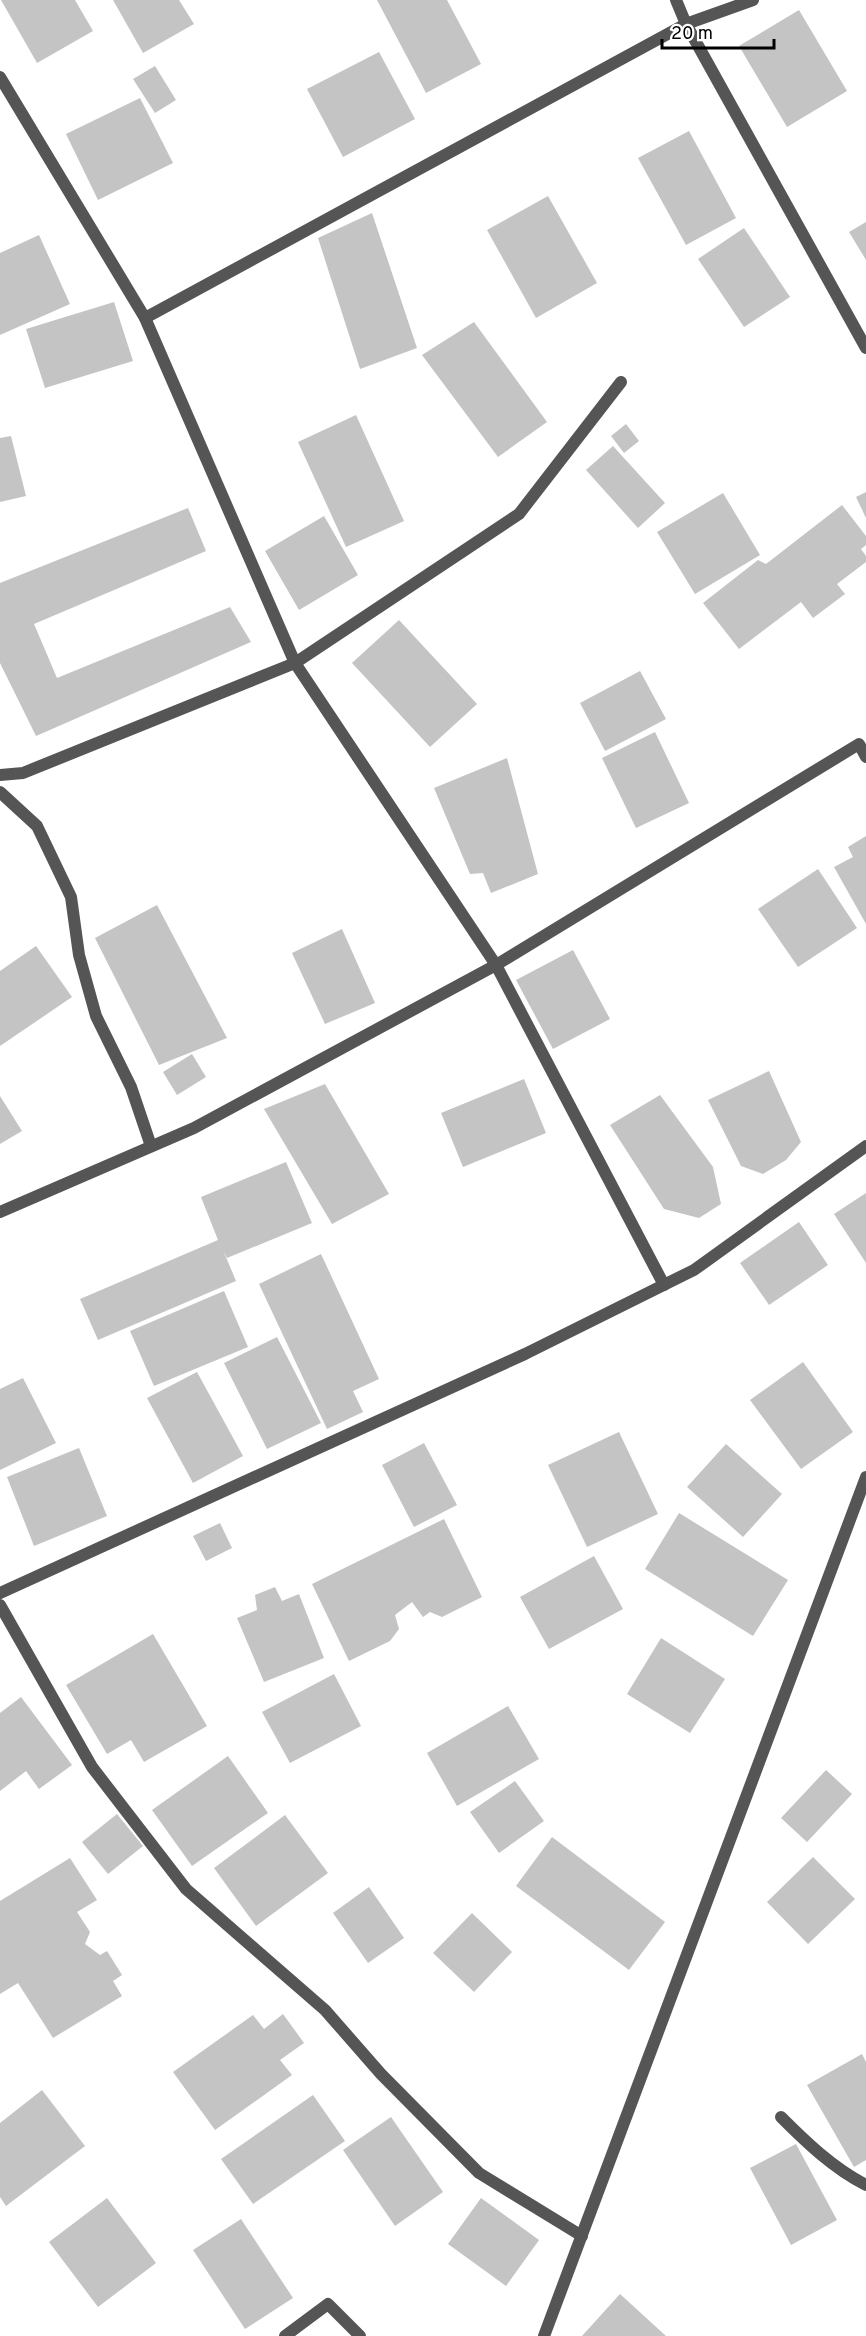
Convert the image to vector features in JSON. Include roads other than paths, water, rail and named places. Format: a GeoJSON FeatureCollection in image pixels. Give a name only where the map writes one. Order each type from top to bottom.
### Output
{"type":"FeatureCollection","features":[{"type":"Feature","properties":{"kind":"street"},"geometry":{"type":"LineString","coordinates":[[676,0],[686,24],[866,348]]}},
{"type":"Feature","properties":{"kind":"street"},"geometry":{"type":"LineString","coordinates":[[145,318],[686,24],[753,0]]}},
{"type":"Feature","properties":{"kind":"street"},"geometry":{"type":"LineString","coordinates":[[0,77],[145,318],[295,663],[496,965],[664,1285]]}},
{"type":"Feature","properties":{"kind":"street"},"geometry":{"type":"LineString","coordinates":[[0,775],[23,773],[295,663],[519,514],[621,382]]}},
{"type":"Feature","properties":{"kind":"street"},"geometry":{"type":"LineString","coordinates":[[0,1212],[194,1128],[496,965],[859,744],[866,757]]}},
{"type":"Feature","properties":{"kind":"street"},"geometry":{"type":"LineString","coordinates":[[0,792],[37,826],[71,897],[79,955],[96,1016],[131,1087],[151,1146]]}},
{"type":"Feature","properties":{"kind":"street"},"geometry":{"type":"LineString","coordinates":[[0,1593],[514,1359],[694,1270],[866,1146]]}},
{"type":"Feature","properties":{"kind":"street"},"geometry":{"type":"LineString","coordinates":[[544,2336],[866,1477]]}},
{"type":"Feature","properties":{"kind":"street"},"geometry":{"type":"LineString","coordinates":[[0,1605],[92,1767],[186,1889],[325,2010],[381,2074],[479,2174],[582,2235]]}},
{"type":"Feature","properties":{"kind":"street"},"geometry":{"type":"LineString","coordinates":[[781,2117],[808,2145],[845,2174],[866,2186]]}},
{"type":"Feature","properties":{"kind":"street"},"geometry":{"type":"LineString","coordinates":[[285,2336],[328,2304],[360,2336]]}}]}
